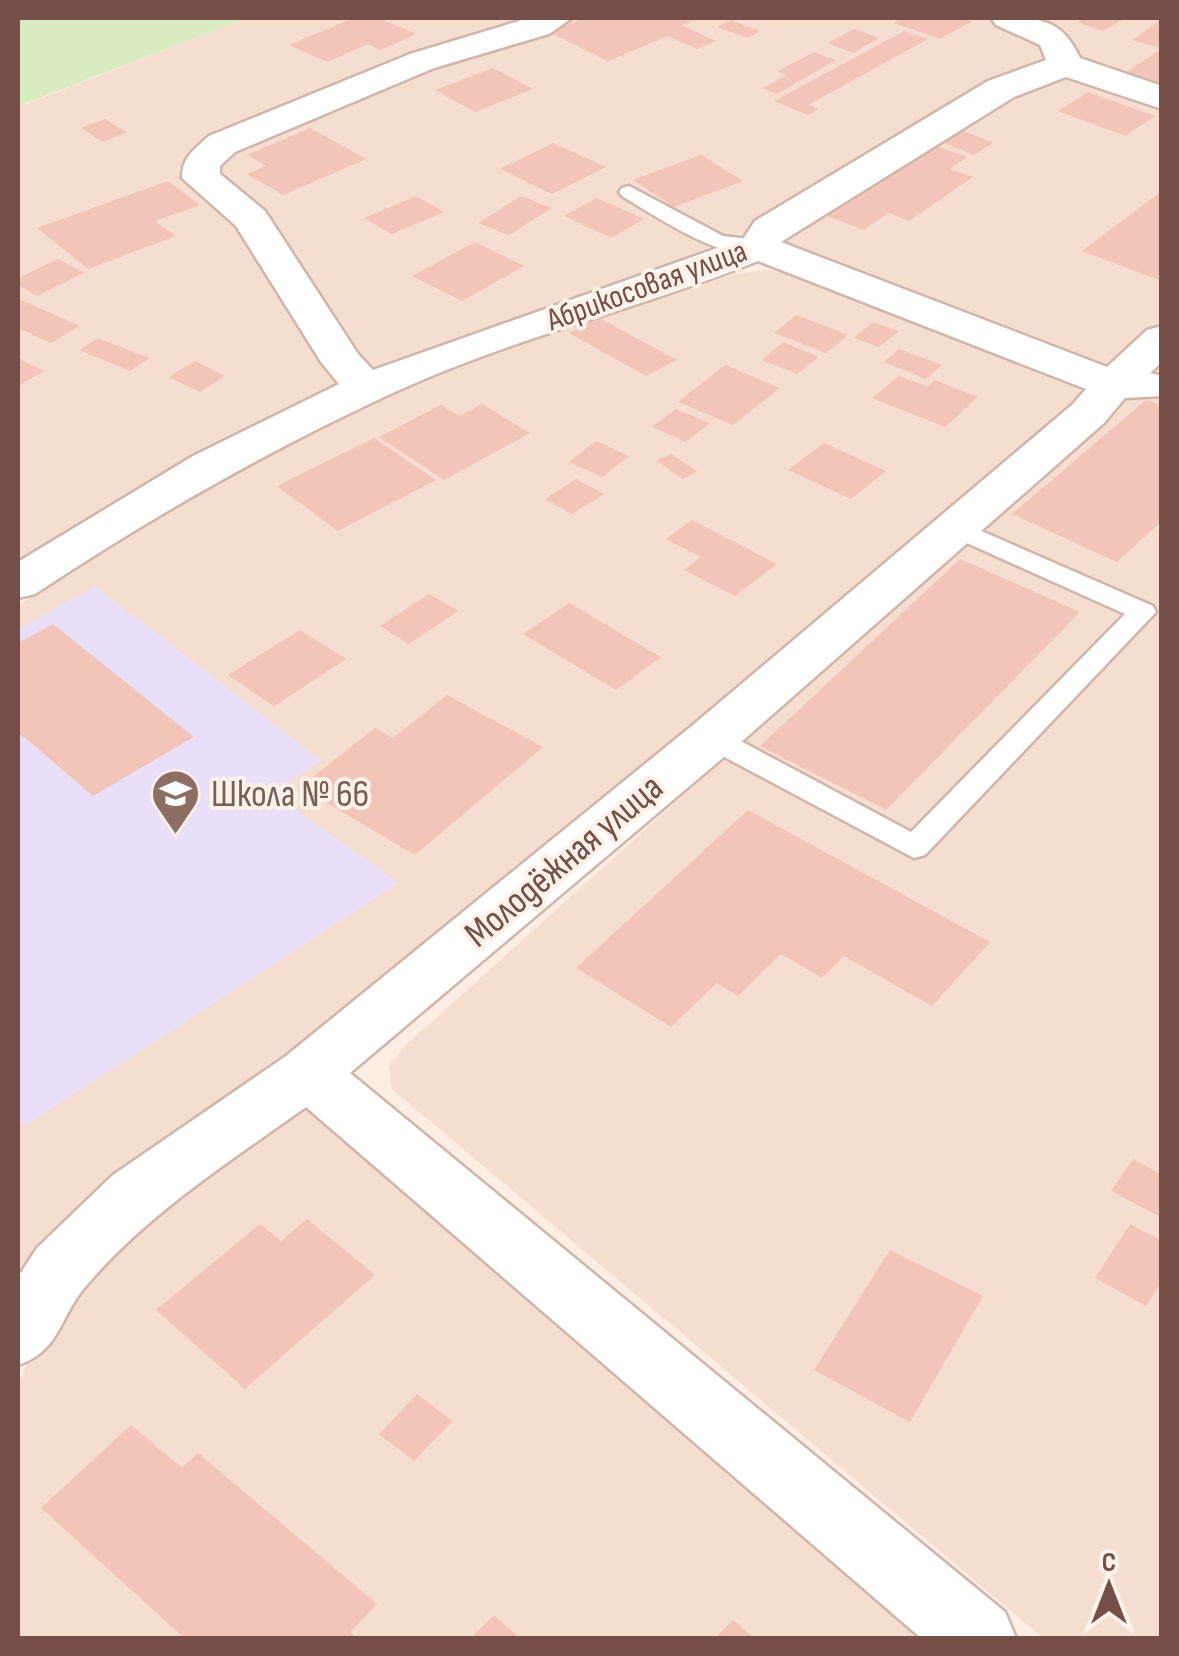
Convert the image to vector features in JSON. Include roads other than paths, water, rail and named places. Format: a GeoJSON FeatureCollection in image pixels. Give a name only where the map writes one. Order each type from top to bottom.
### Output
{"type":"FeatureCollection","features":[{"type":"Feature","properties":{"kind":"street"},"geometry":{"type":"LineString","coordinates":[[367,389],[342,362],[251,219],[200,178],[201,162],[222,144],[422,61],[537,27],[554,18]]}},
{"type":"Feature","properties":{"kind":"street"},"geometry":{"type":"LineString","coordinates":[[1008,18],[1054,38],[1066,65],[1162,98]]}},
{"type":"Feature","properties":{"kind":"street","name":"Абрикосовая улица"},"geometry":{"type":"LineString","coordinates":[[18,583],[74,546],[280,428],[411,370],[758,247],[769,229],[1000,89],[1066,65]]}},
{"type":"Feature","properties":{"kind":"street"},"geometry":{"type":"LineString","coordinates":[[758,247],[1137,386]]}},
{"type":"Feature","properties":{"kind":"street","name":"Молодёжная улица"},"geometry":{"type":"LineString","coordinates":[[18,1334],[60,1268],[136,1194],[308,1072],[712,738],[1088,414],[1137,386],[1162,339]]}},
{"type":"Feature","properties":{"kind":"street"},"geometry":{"type":"LineString","coordinates":[[308,1072],[978,1638]]}},
{"type":"Feature","properties":{"kind":"lane"},"geometry":{"type":"LineString","coordinates":[[629,192],[718,242],[758,247]]}},
{"type":"Feature","properties":{"kind":"lane"},"geometry":{"type":"LineString","coordinates":[[712,738],[914,847],[1143,612],[956,528]]}},
{"type":"Feature","properties":{"kind":"place","name":"Школа № 66"},"geometry":{"type":"Point","coordinates":[176,836]}}]}
